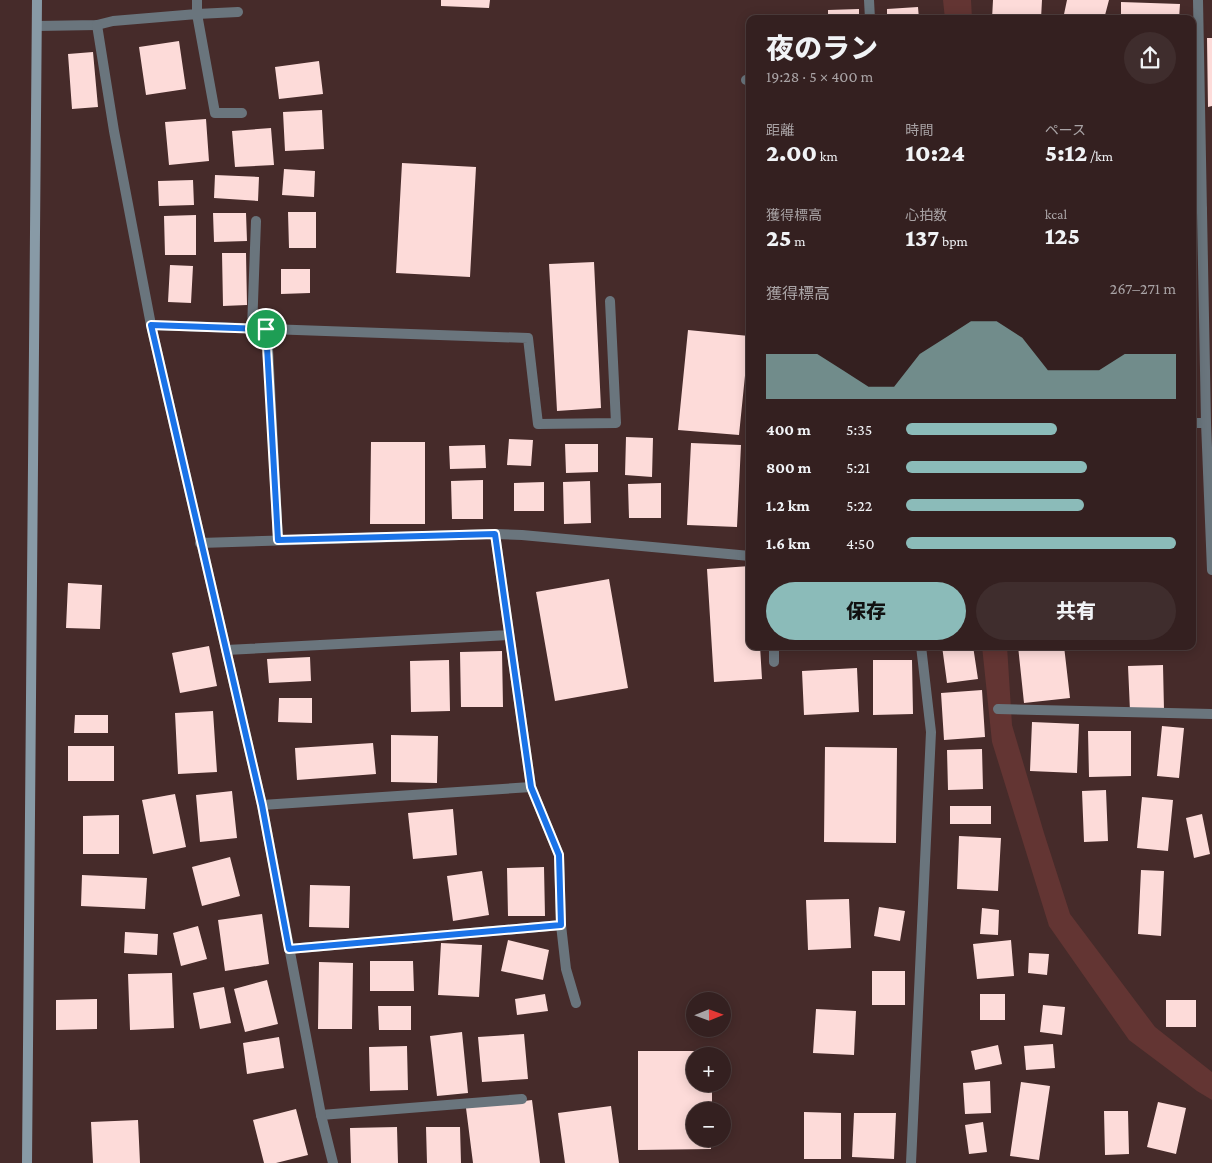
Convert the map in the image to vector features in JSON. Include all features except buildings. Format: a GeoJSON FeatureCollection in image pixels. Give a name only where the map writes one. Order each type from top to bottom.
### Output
{"type":"FeatureCollection","features":[{"type":"Feature","properties":{"kind":"street"},"geometry":{"type":"LineString","coordinates":[[27,1163],[37,0]]}},
{"type":"Feature","properties":{"kind":"street"},"geometry":{"type":"LineString","coordinates":[[197,0],[215,113],[242,112]]}},
{"type":"Feature","properties":{"kind":"street"},"geometry":{"type":"LineString","coordinates":[[869,0],[870,15]]}},
{"type":"Feature","properties":{"kind":"street"},"geometry":{"type":"LineString","coordinates":[[1198,0],[1201,173],[1197,208],[1212,570]]}},
{"type":"Feature","properties":{"kind":"street"},"geometry":{"type":"LineString","coordinates":[[37,26],[97,25],[113,21],[238,12]]}},
{"type":"Feature","properties":{"kind":"street"},"geometry":{"type":"LineString","coordinates":[[97,25],[114,131],[151,325],[262,805],[321,1115],[333,1163]]}},
{"type":"Feature","properties":{"kind":"street"},"geometry":{"type":"LineString","coordinates":[[1201,173],[1212,173]]}},
{"type":"Feature","properties":{"kind":"street"},"geometry":{"type":"LineString","coordinates":[[252,328],[256,221]]}},
{"type":"Feature","properties":{"kind":"street"},"geometry":{"type":"LineString","coordinates":[[151,325],[528,338],[538,424],[616,423],[610,301]]}},
{"type":"Feature","properties":{"kind":"street"},"geometry":{"type":"LineString","coordinates":[[266,329],[278,540]]}},
{"type":"Feature","properties":{"kind":"street"},"geometry":{"type":"LineString","coordinates":[[1196,423],[1206,423]]}},
{"type":"Feature","properties":{"kind":"street"},"geometry":{"type":"LineString","coordinates":[[200,543],[495,534],[746,556]]}},
{"type":"Feature","properties":{"kind":"street"},"geometry":{"type":"LineString","coordinates":[[495,534],[531,787],[559,855],[561,925],[566,969],[576,1003]]}},
{"type":"Feature","properties":{"kind":"street"},"geometry":{"type":"LineString","coordinates":[[226,650],[510,635]]}},
{"type":"Feature","properties":{"kind":"street"},"geometry":{"type":"LineString","coordinates":[[774,650],[774,662]]}},
{"type":"Feature","properties":{"kind":"street"},"geometry":{"type":"LineString","coordinates":[[911,1163],[931,732],[921,650]]}},
{"type":"Feature","properties":{"kind":"street"},"geometry":{"type":"LineString","coordinates":[[998,709],[1212,714]]}},
{"type":"Feature","properties":{"kind":"street"},"geometry":{"type":"LineString","coordinates":[[262,805],[531,787]]}},
{"type":"Feature","properties":{"kind":"street"},"geometry":{"type":"LineString","coordinates":[[289,949],[561,925]]}},
{"type":"Feature","properties":{"kind":"street"},"geometry":{"type":"LineString","coordinates":[[321,1115],[522,1098]]}},
{"type":"Feature","properties":{"kind":"shaded area"},"geometry":{"type":"Polygon","coordinates":[[[943,0],[971,0],[972,15],[945,15],[943,0]]]}},
{"type":"Feature","properties":{"kind":"shaded area"},"geometry":{"type":"Polygon","coordinates":[[[982,650],[1007,650],[1012,725],[1070,914],[1155,1027],[1212,1072],[1212,1100],[1129,1040],[1049,926],[992,742],[982,650]]]}},
{"type":"Feature","properties":{"kind":"route"},"geometry":{"type":"LineString","coordinates":[[151,325],[266,329],[278,540],[495,534],[531,787],[559,855],[561,925],[289,949],[262,805],[151,325]]}}]}
